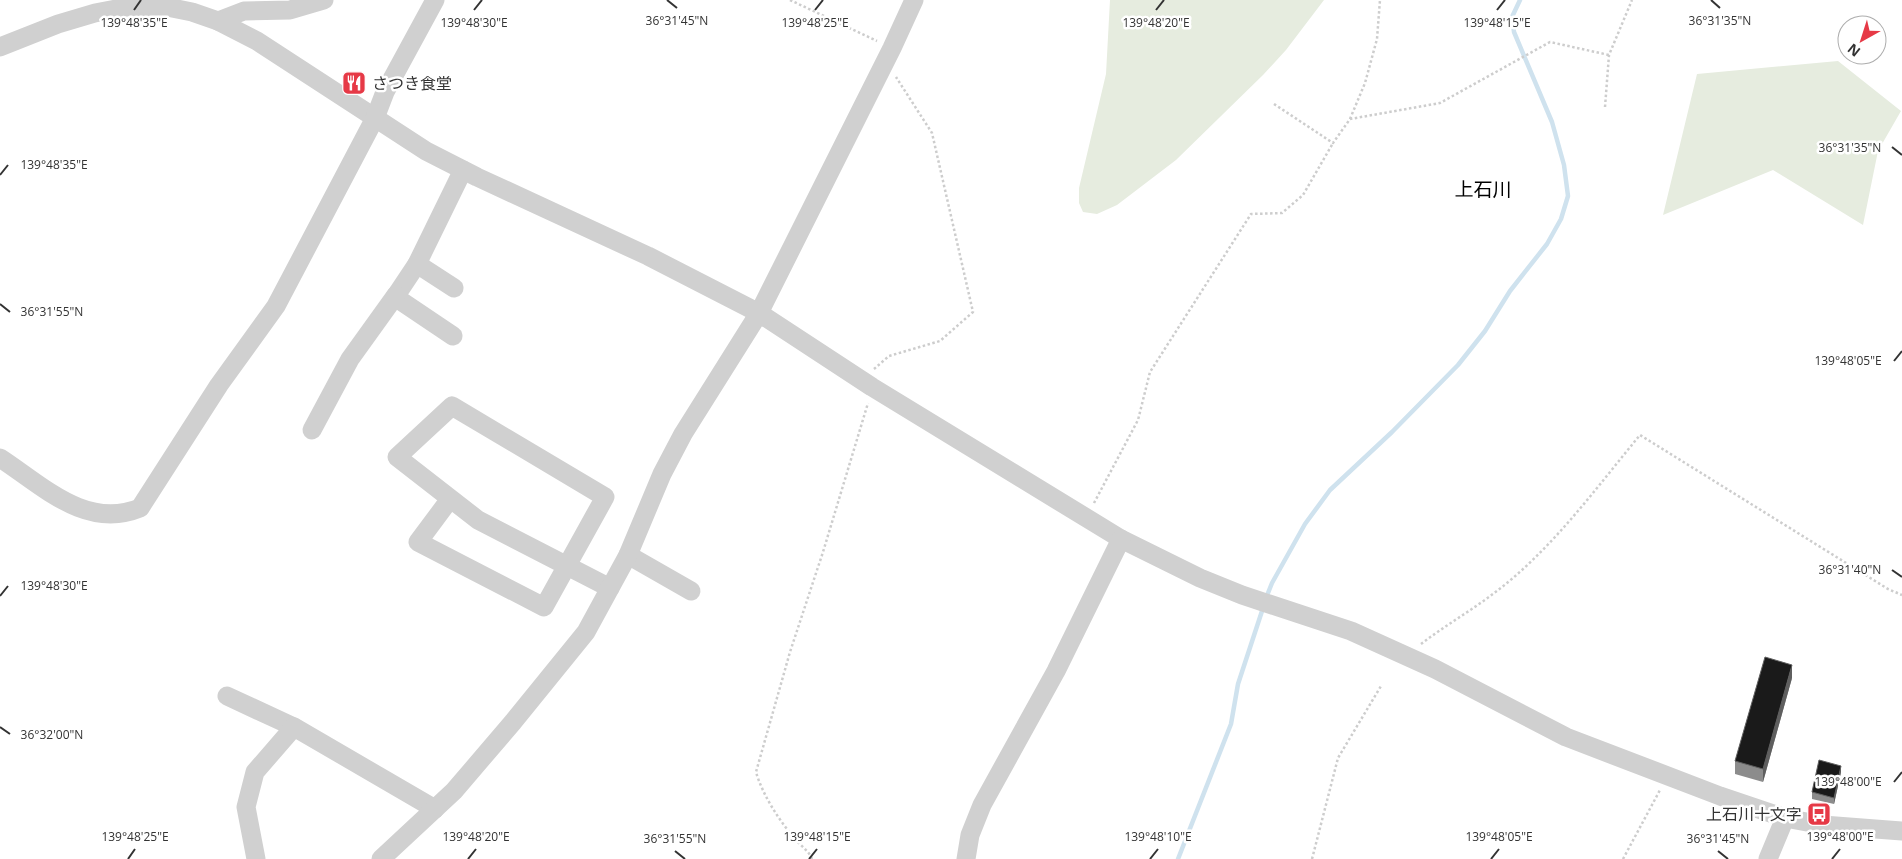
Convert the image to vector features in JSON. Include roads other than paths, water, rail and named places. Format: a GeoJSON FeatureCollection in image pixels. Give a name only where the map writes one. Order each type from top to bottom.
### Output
{"type":"FeatureCollection","features":[{"type":"Feature","properties":{"kind":"street"},"geometry":{"type":"LineString","coordinates":[[218,20],[244,12],[290,10],[324,0]]}},
{"type":"Feature","properties":{"kind":"street"},"geometry":{"type":"LineString","coordinates":[[0,458],[66,502],[86,511],[106,515],[130,512],[140,508],[219,385],[276,306],[375,118],[384,92],[435,0]]}},
{"type":"Feature","properties":{"kind":"street"},"geometry":{"type":"LineString","coordinates":[[391,856],[454,791],[586,632],[628,555],[662,474],[683,434],[759,313],[889,54],[914,0]]}},
{"type":"Feature","properties":{"kind":"street"},"geometry":{"type":"LineString","coordinates":[[0,47],[58,24],[95,13],[127,7],[167,7],[218,20],[257,41],[426,151],[648,256],[759,313],[867,384],[1121,539],[1200,578],[1242,595],[1351,631],[1405,655],[1566,737],[1668,776],[1785,818],[1823,825],[1902,831]]}},
{"type":"Feature","properties":{"kind":"street"},"geometry":{"type":"LineString","coordinates":[[312,430],[350,358],[417,264],[463,170]]}},
{"type":"Feature","properties":{"kind":"street"},"geometry":{"type":"LineString","coordinates":[[417,264],[454,288]]}},
{"type":"Feature","properties":{"kind":"street"},"geometry":{"type":"LineString","coordinates":[[396,295],[395,297],[453,336]]}},
{"type":"Feature","properties":{"kind":"street"},"geometry":{"type":"LineString","coordinates":[[450,498],[418,542],[544,607],[567,566],[604,497],[452,406],[397,457],[450,498],[478,520],[567,566],[610,588]]}},
{"type":"Feature","properties":{"kind":"street"},"geometry":{"type":"LineString","coordinates":[[966,859],[970,835],[982,805],[1056,671],[1121,539]]}},
{"type":"Feature","properties":{"kind":"street"},"geometry":{"type":"LineString","coordinates":[[628,555],[691,591]]}},
{"type":"Feature","properties":{"kind":"street"},"geometry":{"type":"LineString","coordinates":[[227,696],[294,727],[435,809]]}},
{"type":"Feature","properties":{"kind":"street"},"geometry":{"type":"LineString","coordinates":[[256,859],[246,807],[255,772],[294,727]]}},
{"type":"Feature","properties":{"kind":"street"},"geometry":{"type":"LineString","coordinates":[[1768,859],[1785,818]]}},
{"type":"Feature","properties":{"kind":"waterway"},"geometry":{"type":"LineString","coordinates":[[1266,598],[1272,583],[1305,524],[1330,490],[1392,432],[1458,365],[1485,331],[1510,291],[1547,244],[1561,219],[1568,196],[1564,165],[1552,122],[1514,32],[1512,17],[1520,0]]}},
{"type":"Feature","properties":{"kind":"waterway"},"geometry":{"type":"LineString","coordinates":[[1178,859],[1231,724],[1238,684],[1263,608]]}},
{"type":"Feature","properties":{"kind":"place","name":"さつき食堂"},"geometry":{"type":"Point","coordinates":[354,83]}},
{"type":"Feature","properties":{"kind":"place","name":"上石川十文字"},"geometry":{"type":"Point","coordinates":[1819,814]}},
{"type":"Feature","properties":{"kind":"district","name":"上石川"},"geometry":{"type":"Point","coordinates":[1483,189]}}]}
